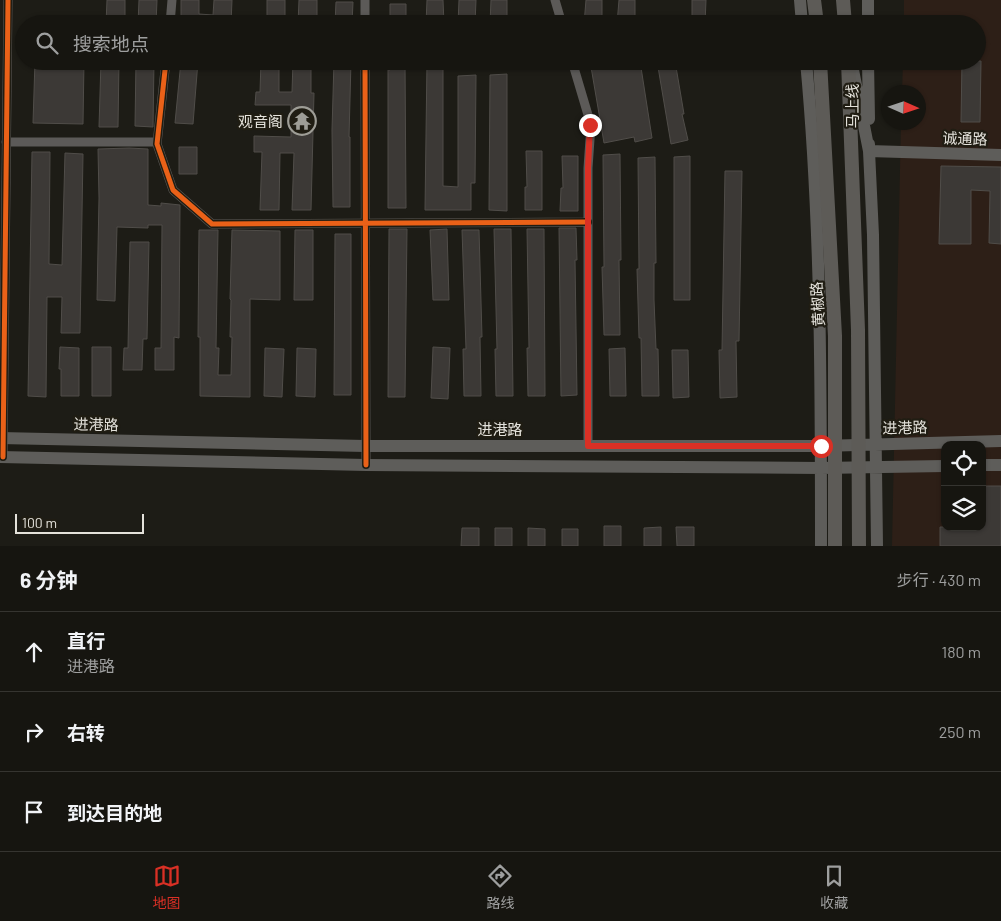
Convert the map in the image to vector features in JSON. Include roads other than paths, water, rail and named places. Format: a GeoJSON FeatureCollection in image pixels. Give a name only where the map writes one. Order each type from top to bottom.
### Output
{"type":"FeatureCollection","features":[{"type":"Feature","properties":{"kind":"main road"},"geometry":{"type":"LineString","coordinates":[[800,0],[801,15]]}},
{"type":"Feature","properties":{"kind":"main road"},"geometry":{"type":"LineString","coordinates":[[814,0],[816,15]]}},
{"type":"Feature","properties":{"kind":"main road"},"geometry":{"type":"LineString","coordinates":[[843,0],[845,15]]}},
{"type":"Feature","properties":{"kind":"main road"},"geometry":{"type":"LineString","coordinates":[[868,0],[868,15]]}},
{"type":"Feature","properties":{"kind":"main road"},"geometry":{"type":"LineString","coordinates":[[807,70],[812,131],[828,445]]}},
{"type":"Feature","properties":{"kind":"main road","name":"黄椒路"},"geometry":{"type":"LineString","coordinates":[[820,70],[835,336],[828,445],[828,468],[835,546]]}},
{"type":"Feature","properties":{"kind":"main road"},"geometry":{"type":"LineString","coordinates":[[848,70],[858,330],[858,546]]}},
{"type":"Feature","properties":{"kind":"main road"},"geometry":{"type":"LineString","coordinates":[[854,70],[869,151],[873,235],[877,546]]}},
{"type":"Feature","properties":{"kind":"main road","name":"马上线"},"geometry":{"type":"LineString","coordinates":[[868,70],[869,151]]}},
{"type":"Feature","properties":{"kind":"main road","name":"诚通路"},"geometry":{"type":"LineString","coordinates":[[869,151],[1001,155]]}},
{"type":"Feature","properties":{"kind":"main road","name":"进港路"},"geometry":{"type":"LineString","coordinates":[[2,438],[365,446],[828,445],[1001,442]]}},
{"type":"Feature","properties":{"kind":"main road"},"geometry":{"type":"LineString","coordinates":[[2,457],[366,465],[828,468],[941,466]]}},
{"type":"Feature","properties":{"kind":"main road"},"geometry":{"type":"LineString","coordinates":[[986,465],[1001,465]]}},
{"type":"Feature","properties":{"kind":"main road"},"geometry":{"type":"LineString","coordinates":[[821,546],[828,468]]}},
{"type":"Feature","properties":{"kind":"street"},"geometry":{"type":"LineString","coordinates":[[2,457],[8,0]]}},
{"type":"Feature","properties":{"kind":"street"},"geometry":{"type":"LineString","coordinates":[[171,15],[172,0]]}},
{"type":"Feature","properties":{"kind":"street"},"geometry":{"type":"LineString","coordinates":[[365,0],[365,15]]}},
{"type":"Feature","properties":{"kind":"street"},"geometry":{"type":"LineString","coordinates":[[555,0],[559,15]]}},
{"type":"Feature","properties":{"kind":"street"},"geometry":{"type":"LineString","coordinates":[[165,70],[157,142],[173,190],[212,224],[588,222]]}},
{"type":"Feature","properties":{"kind":"street"},"geometry":{"type":"LineString","coordinates":[[365,70],[366,465]]}},
{"type":"Feature","properties":{"kind":"street"},"geometry":{"type":"LineString","coordinates":[[575,70],[590,125],[588,446]]}},
{"type":"Feature","properties":{"kind":"street"},"geometry":{"type":"LineString","coordinates":[[6,142],[157,142]]}},
{"type":"Feature","properties":{"kind":"place","name":"观音阁"},"geometry":{"type":"Point","coordinates":[302,121]}}]}
